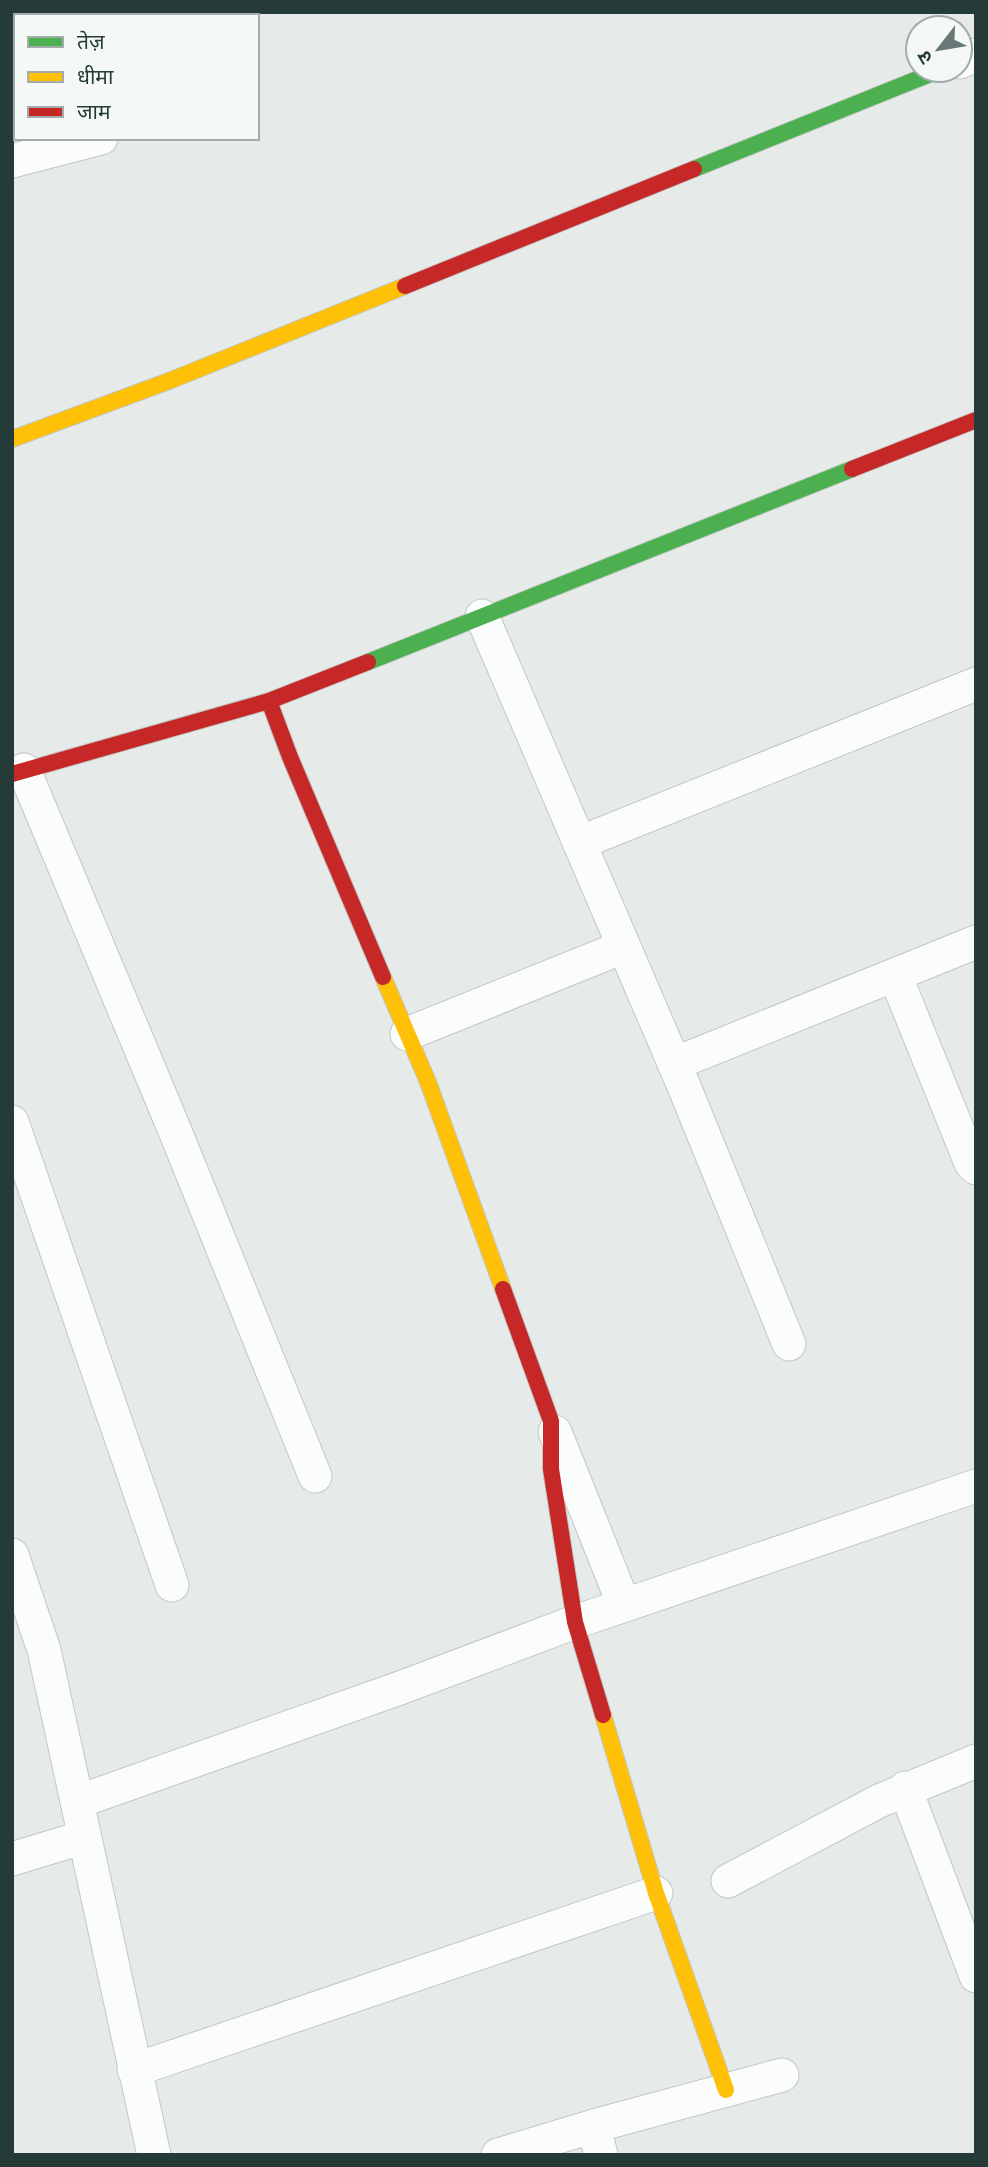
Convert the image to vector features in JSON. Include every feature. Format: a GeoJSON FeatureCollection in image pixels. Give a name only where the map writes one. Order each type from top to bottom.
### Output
{"type":"FeatureCollection","features":[{"type":"Feature","properties":{"kind":"street"},"geometry":{"type":"LineString","coordinates":[[12,439],[169,381],[905,84]]}},
{"type":"Feature","properties":{"kind":"street"},"geometry":{"type":"LineString","coordinates":[[12,161],[93,140]]}},
{"type":"Feature","properties":{"kind":"street"},"geometry":{"type":"LineString","coordinates":[[315,1476],[173,1126],[18,772],[269,701],[976,420]]}},
{"type":"Feature","properties":{"kind":"street"},"geometry":{"type":"LineString","coordinates":[[482,616],[674,1065],[789,1344]]}},
{"type":"Feature","properties":{"kind":"street"},"geometry":{"type":"LineString","coordinates":[[579,843],[976,684]]}},
{"type":"Feature","properties":{"kind":"street"},"geometry":{"type":"LineString","coordinates":[[269,701],[428,1082],[551,1421],[624,1605]]}},
{"type":"Feature","properties":{"kind":"street"},"geometry":{"type":"LineString","coordinates":[[674,1065],[976,942]]}},
{"type":"Feature","properties":{"kind":"street"},"geometry":{"type":"LineString","coordinates":[[407,1034],[623,947]]}},
{"type":"Feature","properties":{"kind":"street"},"geometry":{"type":"LineString","coordinates":[[895,975],[971,1163],[976,1168]]}},
{"type":"Feature","properties":{"kind":"street"},"geometry":{"type":"LineString","coordinates":[[13,1121],[172,1585]]}},
{"type":"Feature","properties":{"kind":"street"},"geometry":{"type":"LineString","coordinates":[[551,1421],[551,1469],[575,1622],[656,1893],[726,2090]]}},
{"type":"Feature","properties":{"kind":"street"},"geometry":{"type":"LineString","coordinates":[[76,1802],[400,1688],[575,1622],[976,1486]]}},
{"type":"Feature","properties":{"kind":"street"},"geometry":{"type":"LineString","coordinates":[[12,1555],[44,1650],[154,2155]]}},
{"type":"Feature","properties":{"kind":"street"},"geometry":{"type":"LineString","coordinates":[[728,1881],[905,1788],[976,1761]]}},
{"type":"Feature","properties":{"kind":"street"},"geometry":{"type":"LineString","coordinates":[[905,1788],[976,1976]]}},
{"type":"Feature","properties":{"kind":"street"},"geometry":{"type":"LineString","coordinates":[[12,1859],[84,1837]]}},
{"type":"Feature","properties":{"kind":"street"},"geometry":{"type":"LineString","coordinates":[[134,2070],[656,1893]]}},
{"type":"Feature","properties":{"kind":"street"},"geometry":{"type":"LineString","coordinates":[[498,2155],[597,2141],[726,2090],[782,2075]]}},
{"type":"Feature","properties":{"kind":"traffic: fast"},"geometry":{"type":"LineString","coordinates":[[694,169],[905,84]]}},
{"type":"Feature","properties":{"kind":"traffic: fast"},"geometry":{"type":"LineString","coordinates":[[368,662],[852,469]]}},
{"type":"Feature","properties":{"kind":"traffic: slow"},"geometry":{"type":"LineString","coordinates":[[12,439],[169,381],[405,286]]}},
{"type":"Feature","properties":{"kind":"traffic: slow"},"geometry":{"type":"LineString","coordinates":[[383,977],[428,1082],[503,1289]]}},
{"type":"Feature","properties":{"kind":"traffic: slow"},"geometry":{"type":"LineString","coordinates":[[603,1715],[656,1893],[726,2090]]}},
{"type":"Feature","properties":{"kind":"traffic: jam"},"geometry":{"type":"LineString","coordinates":[[405,286],[694,169]]}},
{"type":"Feature","properties":{"kind":"traffic: jam"},"geometry":{"type":"LineString","coordinates":[[852,469],[976,420]]}},
{"type":"Feature","properties":{"kind":"traffic: jam"},"geometry":{"type":"LineString","coordinates":[[12,774],[269,701],[368,662]]}},
{"type":"Feature","properties":{"kind":"traffic: jam"},"geometry":{"type":"LineString","coordinates":[[269,701],[383,977]]}},
{"type":"Feature","properties":{"kind":"traffic: jam"},"geometry":{"type":"LineString","coordinates":[[503,1289],[551,1421],[551,1469],[575,1622],[603,1715]]}}]}
